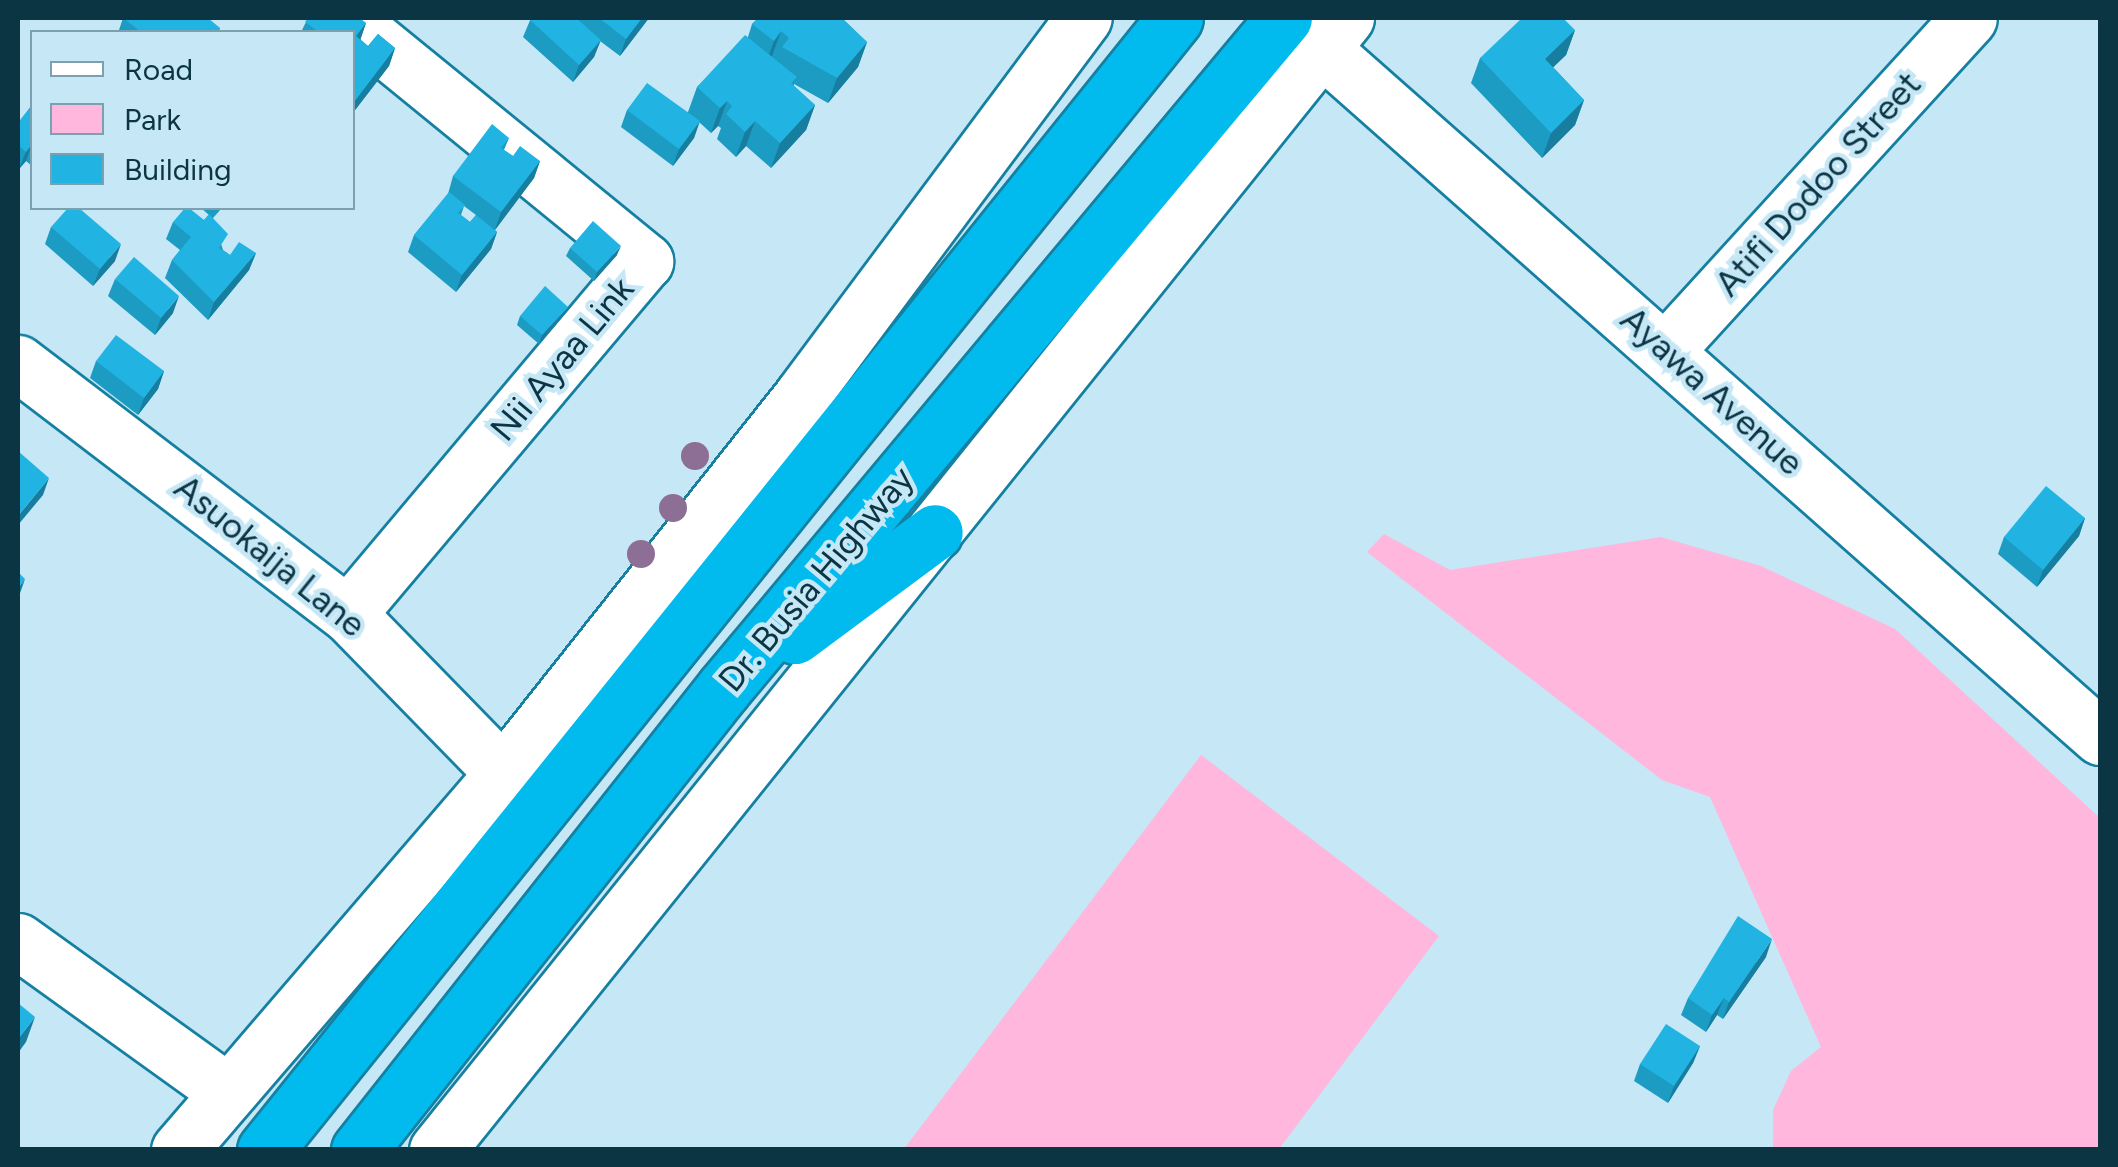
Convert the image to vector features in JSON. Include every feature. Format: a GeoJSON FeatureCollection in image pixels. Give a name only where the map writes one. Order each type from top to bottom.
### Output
{"type":"FeatureCollection","features":[{"type":"Feature","properties":{"kind":"highway","name":"Dr. Busia Highway"},"geometry":{"type":"LineString","coordinates":[[265,1150],[1175,18]]}},
{"type":"Feature","properties":{"kind":"highway","name":"Dr. Busia Highway"},"geometry":{"type":"LineString","coordinates":[[359,1150],[724,688],[1317,28]]}},
{"type":"Feature","properties":{"kind":"highway"},"geometry":{"type":"LineString","coordinates":[[724,688],[935,532]]}},
{"type":"Feature","properties":{"kind":"street","name":"Nii Ayaa Link"},"geometry":{"type":"LineString","coordinates":[[347,18],[645,261],[348,614]]}},
{"type":"Feature","properties":{"kind":"street"},"geometry":{"type":"LineString","coordinates":[[178,1150],[225,1090],[503,773],[801,397],[1084,18]]}},
{"type":"Feature","properties":{"kind":"street","name":"Atifi Dodoo Street"},"geometry":{"type":"LineString","coordinates":[[1666,350],[1969,18]]}},
{"type":"Feature","properties":{"kind":"street","name":"Ayawa Avenue"},"geometry":{"type":"LineString","coordinates":[[1317,28],[1666,350],[2100,736]]}},
{"type":"Feature","properties":{"kind":"street","name":"Dr. Busia Highway"},"geometry":{"type":"LineString","coordinates":[[436,1150],[935,532],[1317,28]]}},
{"type":"Feature","properties":{"kind":"street","name":"Asuokaija Lane"},"geometry":{"type":"LineString","coordinates":[[18,363],[348,614],[503,773]]}},
{"type":"Feature","properties":{"kind":"street"},"geometry":{"type":"LineString","coordinates":[[18,941],[225,1090]]}},
{"type":"Feature","properties":{"kind":"green space"},"geometry":{"type":"Polygon","coordinates":[[[1384,534],[1450,570],[1661,537],[1761,566],[1895,629],[2100,818],[2100,1149],[1773,1149],[1773,1110],[1791,1071],[1821,1047],[1710,797],[1662,780],[1367,552],[1384,534]]]}},
{"type":"Feature","properties":{"kind":"green space"},"geometry":{"type":"Polygon","coordinates":[[[1201,755],[1439,936],[1279,1149],[904,1149],[1201,755]]]}},
{"type":"Feature","properties":{"kind":"building"},"geometry":{"type":"Polygon","coordinates":[[[123,18],[208,18],[220,28],[218,30],[138,30],[123,18]]]}},
{"type":"Feature","properties":{"kind":"building"},"geometry":{"type":"Polygon","coordinates":[[[308,18],[359,18],[366,23],[356,36],[368,46],[378,34],[395,48],[355,101],[355,30],[316,30],[305,22],[308,18]]]}},
{"type":"Feature","properties":{"kind":"building"},"geometry":{"type":"Polygon","coordinates":[[[531,18],[576,18],[601,40],[579,65],[531,18]]]}},
{"type":"Feature","properties":{"kind":"building"},"geometry":{"type":"Polygon","coordinates":[[[599,18],[642,18],[626,39],[599,18]]]}},
{"type":"Feature","properties":{"kind":"building"},"geometry":{"type":"Polygon","coordinates":[[[758,18],[841,18],[867,42],[837,78],[782,47],[789,38],[781,31],[774,41],[752,24],[758,18]]]}},
{"type":"Feature","properties":{"kind":"building"},"geometry":{"type":"Polygon","coordinates":[[[1522,18],[1563,18],[1575,30],[1545,59],[1584,100],[1551,133],[1480,58],[1522,18]]]}},
{"type":"Feature","properties":{"kind":"building"},"geometry":{"type":"Polygon","coordinates":[[[745,35],[797,77],[791,83],[815,105],[780,143],[755,121],[745,132],[726,114],[732,106],[727,101],[720,108],[697,87],[745,35]]]}},
{"type":"Feature","properties":{"kind":"building"},"geometry":{"type":"Polygon","coordinates":[[[647,83],[700,121],[679,149],[627,110],[647,83]]]}},
{"type":"Feature","properties":{"kind":"building"},"geometry":{"type":"Polygon","coordinates":[[[30,108],[30,147],[26,152],[18,145],[18,123],[30,108]]]}},
{"type":"Feature","properties":{"kind":"building"},"geometry":{"type":"Polygon","coordinates":[[[492,124],[509,138],[501,148],[513,156],[520,146],[540,161],[501,212],[453,176],[492,124]]]}},
{"type":"Feature","properties":{"kind":"building"},"geometry":{"type":"Polygon","coordinates":[[[449,192],[465,205],[458,213],[470,222],[476,215],[497,232],[462,275],[414,235],[449,192]]]}},
{"type":"Feature","properties":{"kind":"building"},"geometry":{"type":"Polygon","coordinates":[[[66,210],[81,210],[121,244],[100,269],[51,227],[66,210]]]}},
{"type":"Feature","properties":{"kind":"building"},"geometry":{"type":"Polygon","coordinates":[[[183,210],[192,210],[204,220],[209,214],[228,234],[219,248],[230,255],[239,242],[256,253],[214,302],[172,260],[191,237],[173,222],[183,210]]]}},
{"type":"Feature","properties":{"kind":"building"},"geometry":{"type":"Polygon","coordinates":[[[593,221],[621,246],[597,272],[570,248],[593,221]]]}},
{"type":"Feature","properties":{"kind":"building"},"geometry":{"type":"Polygon","coordinates":[[[134,257],[179,296],[161,318],[115,279],[134,257]]]}},
{"type":"Feature","properties":{"kind":"building"},"geometry":{"type":"Polygon","coordinates":[[[545,286],[568,307],[542,335],[520,316],[545,286]]]}},
{"type":"Feature","properties":{"kind":"building"},"geometry":{"type":"Polygon","coordinates":[[[116,335],[164,371],[144,398],[96,361],[116,335]]]}},
{"type":"Feature","properties":{"kind":"building"},"geometry":{"type":"Polygon","coordinates":[[[18,451],[49,478],[18,516],[18,451]]]}},
{"type":"Feature","properties":{"kind":"building"},"geometry":{"type":"Polygon","coordinates":[[[2046,486],[2085,518],[2043,570],[2004,537],[2046,486]]]}},
{"type":"Feature","properties":{"kind":"building"},"geometry":{"type":"Polygon","coordinates":[[[1738,916],[1772,939],[1729,1002],[1724,998],[1712,1015],[1688,998],[1738,916]]]}},
{"type":"Feature","properties":{"kind":"building"},"geometry":{"type":"Polygon","coordinates":[[[18,1003],[35,1017],[18,1039],[18,1003]]]}},
{"type":"Feature","properties":{"kind":"building"},"geometry":{"type":"Polygon","coordinates":[[[1666,1024],[1700,1046],[1674,1086],[1640,1064],[1666,1024]]]}}]}
